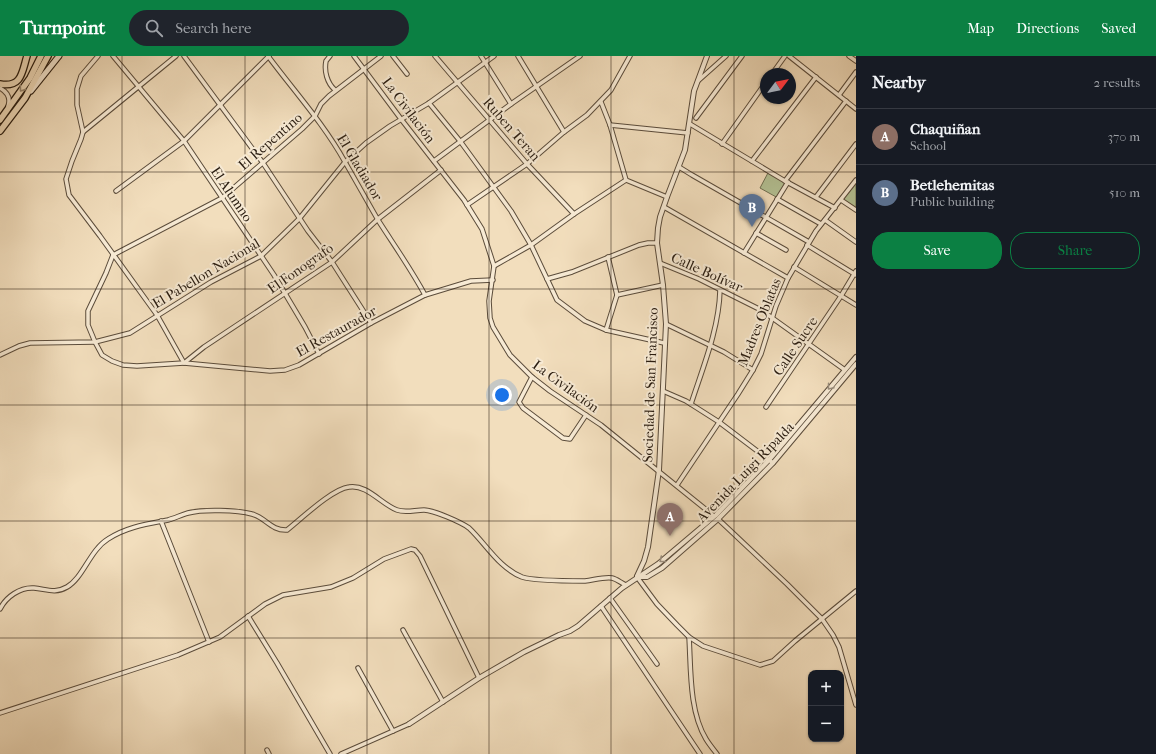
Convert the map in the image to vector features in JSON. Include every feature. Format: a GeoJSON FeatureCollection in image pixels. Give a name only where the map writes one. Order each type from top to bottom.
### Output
{"type":"FeatureCollection","features":[{"type":"Feature","properties":{"kind":"main road"},"geometry":{"type":"LineString","coordinates":[[0,84],[9,85],[20,79],[27,56]]}},
{"type":"Feature","properties":{"kind":"main road"},"geometry":{"type":"LineString","coordinates":[[0,120],[30,78],[41,56]]}},
{"type":"Feature","properties":{"kind":"main road"},"geometry":{"type":"LineString","coordinates":[[25,98],[48,56]]}},
{"type":"Feature","properties":{"kind":"main road"},"geometry":{"type":"LineString","coordinates":[[0,131],[59,56]]}},
{"type":"Feature","properties":{"kind":"street"},"geometry":{"type":"LineString","coordinates":[[98,56],[81,76],[77,89],[77,105],[83,132],[66,179],[69,195],[157,315],[184,362]]}},
{"type":"Feature","properties":{"kind":"street","name":"El Alumno"},"geometry":{"type":"LineString","coordinates":[[113,56],[184,141],[285,293],[319,354]]}},
{"type":"Feature","properties":{"kind":"street"},"geometry":{"type":"LineString","coordinates":[[83,132],[176,56]]}},
{"type":"Feature","properties":{"kind":"street"},"geometry":{"type":"LineString","coordinates":[[184,56],[263,163],[299,219],[332,262],[371,323]]}},
{"type":"Feature","properties":{"kind":"street"},"geometry":{"type":"LineString","coordinates":[[116,191],[184,141],[268,56]]}},
{"type":"Feature","properties":{"kind":"street","name":"El Gladiador"},"geometry":{"type":"LineString","coordinates":[[268,56],[315,116],[345,162],[425,295]]}},
{"type":"Feature","properties":{"kind":"street"},"geometry":{"type":"LineString","coordinates":[[330,56],[326,60],[325,67],[328,80],[335,90]]}},
{"type":"Feature","properties":{"kind":"street","name":"La Civilación"},"geometry":{"type":"LineString","coordinates":[[354,56],[467,205],[482,229],[494,266],[489,301],[490,318],[493,327],[510,355],[532,377],[550,391],[601,425],[677,485],[716,518],[822,619],[839,647],[856,705]]}},
{"type":"Feature","properties":{"kind":"street","name":"El Repentino"},"geometry":{"type":"LineString","coordinates":[[113,254],[222,198],[315,116],[321,104],[335,90],[381,56]]}},
{"type":"Feature","properties":{"kind":"street"},"geometry":{"type":"LineString","coordinates":[[393,56],[407,74]]}},
{"type":"Feature","properties":{"kind":"street","name":"Ruben Teran"},"geometry":{"type":"LineString","coordinates":[[436,56],[458,84],[527,164],[574,214]]}},
{"type":"Feature","properties":{"kind":"street"},"geometry":{"type":"LineString","coordinates":[[481,56],[511,104]]}},
{"type":"Feature","properties":{"kind":"street","name":"El Pabellon Nacional"},"geometry":{"type":"LineString","coordinates":[[0,355],[19,346],[30,343],[95,342],[130,333],[211,282],[261,256],[299,219],[345,162],[378,134],[458,84],[494,56]]}},
{"type":"Feature","properties":{"kind":"street"},"geometry":{"type":"LineString","coordinates":[[518,56],[564,132]]}},
{"type":"Feature","properties":{"kind":"street"},"geometry":{"type":"LineString","coordinates":[[434,161],[536,86],[580,56]]}},
{"type":"Feature","properties":{"kind":"street"},"geometry":{"type":"LineString","coordinates":[[467,205],[527,164],[564,132],[579,122],[601,102],[616,83],[630,56]]}},
{"type":"Feature","properties":{"kind":"street","name":"Sociedad de San Francisco"},"geometry":{"type":"LineString","coordinates":[[637,577],[648,547],[659,470],[666,324],[663,285],[657,243],[659,222],[685,150],[696,82],[708,56]]}},
{"type":"Feature","properties":{"kind":"street"},"geometry":{"type":"LineString","coordinates":[[696,82],[726,56]]}},
{"type":"Feature","properties":{"kind":"street"},"geometry":{"type":"LineString","coordinates":[[696,118],[742,56]]}},
{"type":"Feature","properties":{"kind":"street"},"geometry":{"type":"LineString","coordinates":[[776,68],[785,56]]}},
{"type":"Feature","properties":{"kind":"street"},"geometry":{"type":"LineString","coordinates":[[789,56],[856,109]]}},
{"type":"Feature","properties":{"kind":"street"},"geometry":{"type":"LineString","coordinates":[[848,56],[856,61]]}},
{"type":"Feature","properties":{"kind":"street"},"geometry":{"type":"LineString","coordinates":[[839,95],[856,72]]}},
{"type":"Feature","properties":{"kind":"street"},"geometry":{"type":"LineString","coordinates":[[752,161],[816,77]]}},
{"type":"Feature","properties":{"kind":"street"},"geometry":{"type":"LineString","coordinates":[[0,88],[4,90],[10,98],[7,110]]}},
{"type":"Feature","properties":{"kind":"street"},"geometry":{"type":"LineString","coordinates":[[722,144],[760,90]]}},
{"type":"Feature","properties":{"kind":"street"},"geometry":{"type":"LineString","coordinates":[[744,253],[787,181],[846,101]]}},
{"type":"Feature","properties":{"kind":"street"},"geometry":{"type":"LineString","coordinates":[[601,102],[610,125],[626,180]]}},
{"type":"Feature","properties":{"kind":"street"},"geometry":{"type":"LineString","coordinates":[[429,103],[460,141],[511,211],[531,245],[556,300],[585,321],[606,330],[664,343]]}},
{"type":"Feature","properties":{"kind":"street"},"geometry":{"type":"LineString","coordinates":[[690,124],[722,144],[835,208]]}},
{"type":"Feature","properties":{"kind":"street"},"geometry":{"type":"LineString","coordinates":[[610,125],[688,133]]}},
{"type":"Feature","properties":{"kind":"street"},"geometry":{"type":"LineString","coordinates":[[816,197],[856,144]]}},
{"type":"Feature","properties":{"kind":"street"},"geometry":{"type":"LineString","coordinates":[[679,167],[856,273]]}},
{"type":"Feature","properties":{"kind":"street","name":"El Fonografo"},"geometry":{"type":"LineString","coordinates":[[184,362],[204,347],[332,262],[378,219],[441,170]]}},
{"type":"Feature","properties":{"kind":"street"},"geometry":{"type":"LineString","coordinates":[[626,180],[667,197]]}},
{"type":"Feature","properties":{"kind":"street"},"geometry":{"type":"LineString","coordinates":[[494,266],[531,245],[574,214],[626,180]]}},
{"type":"Feature","properties":{"kind":"street","name":"Madres Oblatas"},"geometry":{"type":"LineString","coordinates":[[677,485],[753,370],[772,317],[794,267],[821,224],[856,180]]}},
{"type":"Feature","properties":{"kind":"street"},"geometry":{"type":"LineString","coordinates":[[777,199],[821,224]]}},
{"type":"Feature","properties":{"kind":"street"},"geometry":{"type":"LineString","coordinates":[[841,200],[856,210]]}},
{"type":"Feature","properties":{"kind":"street"},"geometry":{"type":"LineString","coordinates":[[664,207],[788,278]]}},
{"type":"Feature","properties":{"kind":"street"},"geometry":{"type":"LineString","coordinates":[[824,220],[856,242]]}},
{"type":"Feature","properties":{"kind":"street"},"geometry":{"type":"LineString","coordinates":[[756,233],[786,250]]}},
{"type":"Feature","properties":{"kind":"street"},"geometry":{"type":"LineString","coordinates":[[547,279],[572,272],[648,243],[657,243]]}},
{"type":"Feature","properties":{"kind":"street","name":"El Restaurador"},"geometry":{"type":"LineString","coordinates":[[113,254],[106,273],[88,311],[88,326],[102,355],[123,365],[137,366],[184,362],[270,371],[285,370],[299,365],[371,323],[425,295],[467,282],[493,280]]}},
{"type":"Feature","properties":{"kind":"street"},"geometry":{"type":"LineString","coordinates":[[606,330],[617,295],[608,257]]}},
{"type":"Feature","properties":{"kind":"street","name":"Calle Bolívar"},"geometry":{"type":"LineString","coordinates":[[660,263],[700,279],[761,310],[844,370]]}},
{"type":"Feature","properties":{"kind":"street"},"geometry":{"type":"LineString","coordinates":[[794,267],[856,305]]}},
{"type":"Feature","properties":{"kind":"street","name":"Calle Sucre"},"geometry":{"type":"LineString","coordinates":[[766,408],[856,273]]}},
{"type":"Feature","properties":{"kind":"street"},"geometry":{"type":"LineString","coordinates":[[617,295],[663,285]]}},
{"type":"Feature","properties":{"kind":"street"},"geometry":{"type":"LineString","coordinates":[[691,404],[715,327],[720,290]]}},
{"type":"Feature","properties":{"kind":"street"},"geometry":{"type":"LineString","coordinates":[[666,324],[724,352],[753,370]]}},
{"type":"Feature","properties":{"kind":"street","name":"Avenida Luigi Ripalda"},"geometry":{"type":"LineString","coordinates":[[409,724],[479,678],[524,652],[570,631],[587,619],[626,585],[658,564],[716,518],[771,461],[854,366],[856,357]]}},
{"type":"Feature","properties":{"kind":"street","name":"Avenida Luigi Ripalda"},"geometry":{"type":"LineString","coordinates":[[771,461],[844,370],[854,366]]}},
{"type":"Feature","properties":{"kind":"street"},"geometry":{"type":"LineString","coordinates":[[532,377],[519,402],[523,408],[563,438],[570,439],[586,415]]}},
{"type":"Feature","properties":{"kind":"street"},"geometry":{"type":"LineString","coordinates":[[663,391],[691,404],[719,422],[771,461]]}},
{"type":"Feature","properties":{"kind":"street"},"geometry":{"type":"LineString","coordinates":[[0,609],[6,600],[22,590],[36,588],[58,591],[68,587],[101,544],[123,531],[141,524],[171,519],[189,512],[235,511],[253,514],[274,527],[281,530],[287,530],[330,496],[350,486],[362,489],[376,496],[385,504],[398,511],[425,510],[458,521],[468,527],[489,552],[507,568],[520,576],[527,578],[570,580],[613,578],[626,585]]}},
{"type":"Feature","properties":{"kind":"street"},"geometry":{"type":"LineString","coordinates":[[162,521],[209,642]]}},
{"type":"Feature","properties":{"kind":"street"},"geometry":{"type":"LineString","coordinates":[[0,713],[178,655],[220,637],[265,604],[283,595],[331,586],[353,578],[384,560],[411,549],[415,550],[420,556],[479,678]]}},
{"type":"Feature","properties":{"kind":"street"},"geometry":{"type":"LineString","coordinates":[[637,577],[657,604],[689,637],[703,646],[760,665],[773,661],[795,640],[856,591]]}},
{"type":"Feature","properties":{"kind":"street"},"geometry":{"type":"LineString","coordinates":[[610,598],[657,664]]}},
{"type":"Feature","properties":{"kind":"street"},"geometry":{"type":"LineString","coordinates":[[601,606],[700,754]]}},
{"type":"Feature","properties":{"kind":"street"},"geometry":{"type":"LineString","coordinates":[[248,616],[330,754]]}},
{"type":"Feature","properties":{"kind":"street"},"geometry":{"type":"LineString","coordinates":[[403,630],[443,702]]}},
{"type":"Feature","properties":{"kind":"street"},"geometry":{"type":"LineString","coordinates":[[689,637],[692,693],[695,712],[705,738],[717,754]]}},
{"type":"Feature","properties":{"kind":"street"},"geometry":{"type":"LineString","coordinates":[[358,668],[393,731]]}},
{"type":"Feature","properties":{"kind":"street"},"geometry":{"type":"LineString","coordinates":[[341,754],[409,724]]}},
{"type":"Feature","properties":{"kind":"green space"},"geometry":{"type":"Polygon","coordinates":[[[769,171],[788,182],[778,198],[760,188],[769,171]]]}},
{"type":"Feature","properties":{"kind":"green space"},"geometry":{"type":"Polygon","coordinates":[[[856,180],[856,209],[841,200],[856,180]]]}},
{"type":"Feature","properties":{"kind":"place","name":"Betlehemitas"},"geometry":{"type":"Point","coordinates":[752,227]}},
{"type":"Feature","properties":{"kind":"place","name":"Chaquiñan"},"geometry":{"type":"Point","coordinates":[670,536]}}]}
